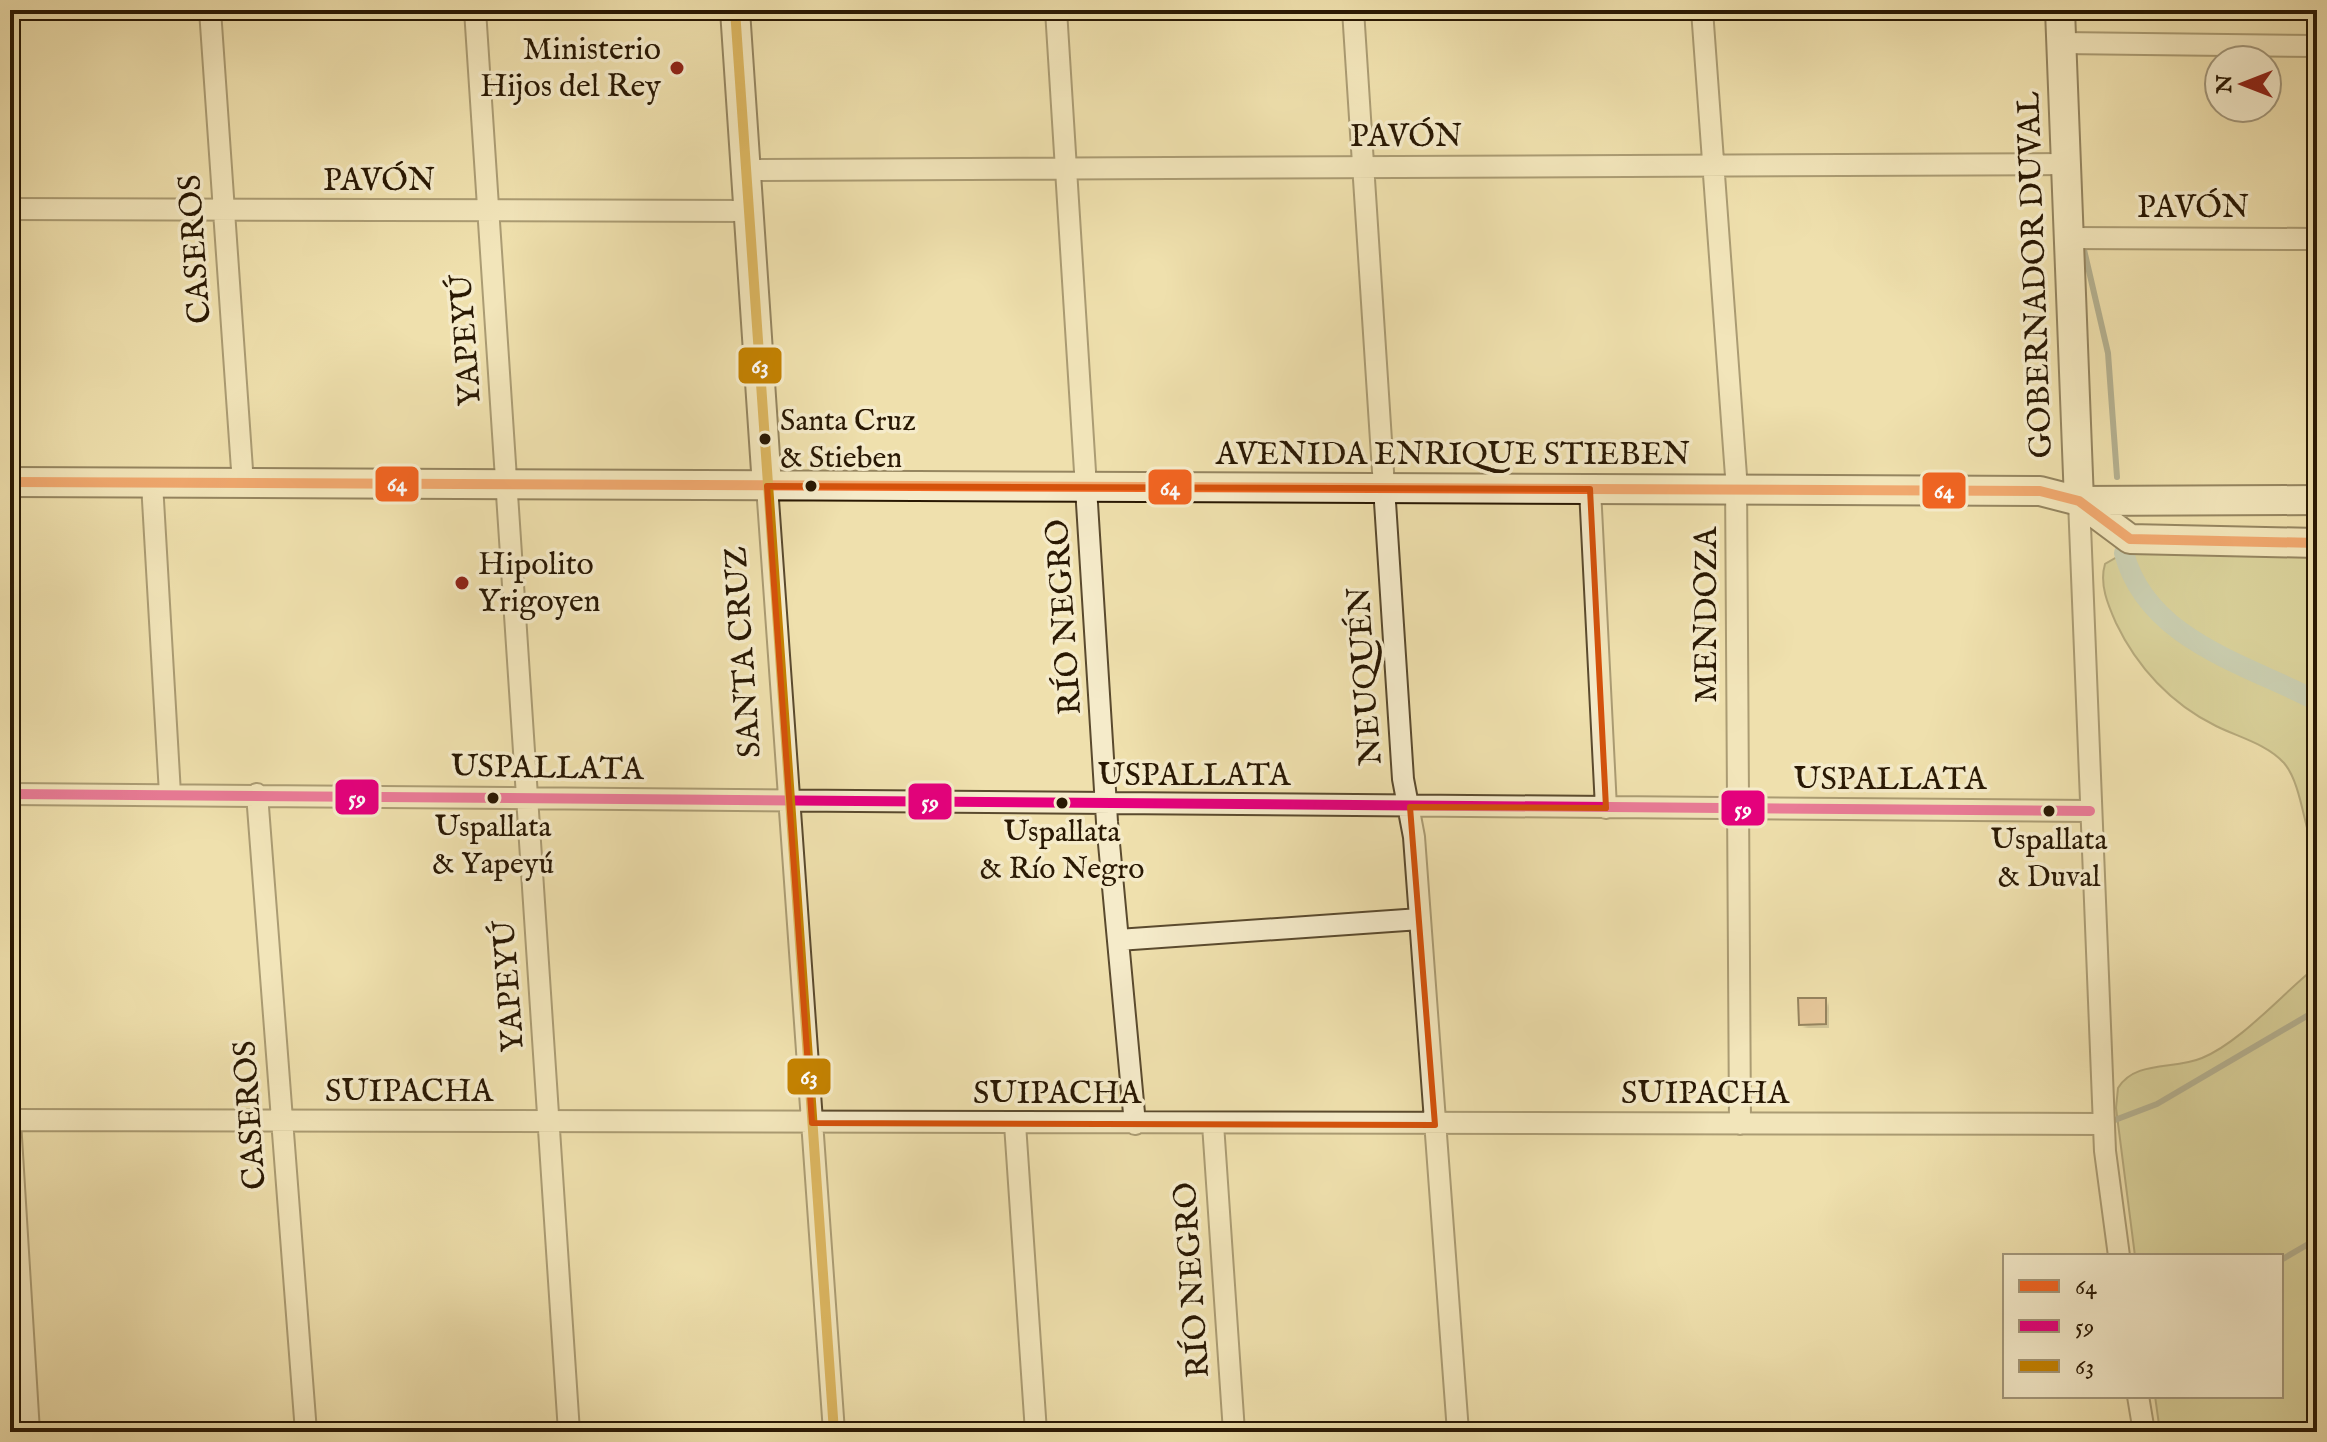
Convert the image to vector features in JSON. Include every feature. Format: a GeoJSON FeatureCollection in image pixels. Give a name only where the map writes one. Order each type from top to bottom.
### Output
{"type":"FeatureCollection","features":[{"type":"Feature","properties":{"kind":"main road","name":"SANTA CRUZ"},"geometry":{"type":"LineString","coordinates":[[735,10],[767,486]]}},
{"type":"Feature","properties":{"kind":"main road","name":"GOBERNADOR DUVAL"},"geometry":{"type":"LineString","coordinates":[[2060,10],[2079,501]]}},
{"type":"Feature","properties":{"kind":"main road","name":"AVENIDA ENRIQUE STIEBEN"},"geometry":{"type":"LineString","coordinates":[[10,482],[2040,491],[2079,501],[2317,500]]}},
{"type":"Feature","properties":{"kind":"main road","name":"AVENIDA ENRIQUE STIEBEN"},"geometry":{"type":"LineString","coordinates":[[2079,501],[2130,539],[2317,543]]}},
{"type":"Feature","properties":{"kind":"street","name":"CASEROS"},"geometry":{"type":"LineString","coordinates":[[210,10],[243,484]]}},
{"type":"Feature","properties":{"kind":"street","name":"YAPEYÚ"},"geometry":{"type":"LineString","coordinates":[[475,10],[569,1432]]}},
{"type":"Feature","properties":{"kind":"street","name":"RÍO NEGRO"},"geometry":{"type":"LineString","coordinates":[[1056,10],[1106,805],[1135,1124]]}},
{"type":"Feature","properties":{"kind":"street","name":"NEUQUÉN"},"geometry":{"type":"LineString","coordinates":[[1353,10],[1403,779],[1420,919],[1458,1432]]}},
{"type":"Feature","properties":{"kind":"street","name":"MENDOZA"},"geometry":{"type":"LineString","coordinates":[[1702,10],[1737,490],[1740,1124]]}},
{"type":"Feature","properties":{"kind":"street"},"geometry":{"type":"LineString","coordinates":[[2062,43],[2317,46]]}},
{"type":"Feature","properties":{"kind":"street","name":"PAVÓN"},"geometry":{"type":"LineString","coordinates":[[745,170],[2066,164]]}},
{"type":"Feature","properties":{"kind":"street","name":"PAVÓN"},"geometry":{"type":"LineString","coordinates":[[10,209],[748,211]]}},
{"type":"Feature","properties":{"kind":"street","name":"PAVÓN"},"geometry":{"type":"LineString","coordinates":[[2069,238],[2317,239]]}},
{"type":"Feature","properties":{"kind":"street"},"geometry":{"type":"LineString","coordinates":[[152,483],[170,794]]}},
{"type":"Feature","properties":{"kind":"street","name":"SANTA CRUZ"},"geometry":{"type":"LineString","coordinates":[[767,486],[834,1432]]}},
{"type":"Feature","properties":{"kind":"street"},"geometry":{"type":"LineString","coordinates":[[1590,489],[1606,808]]}},
{"type":"Feature","properties":{"kind":"street","name":"GOBERNADOR DUVAL"},"geometry":{"type":"LineString","coordinates":[[2079,501],[2103,1124],[2119,1254]]}},
{"type":"Feature","properties":{"kind":"street","name":"USPALLATA"},"geometry":{"type":"LineString","coordinates":[[10,794],[257,794],[789,803],[2090,811]]}},
{"type":"Feature","properties":{"kind":"street","name":"CASEROS"},"geometry":{"type":"LineString","coordinates":[[257,794],[306,1432]]}},
{"type":"Feature","properties":{"kind":"street"},"geometry":{"type":"LineString","coordinates":[[1118,940],[1420,919]]}},
{"type":"Feature","properties":{"kind":"street"},"geometry":{"type":"LineString","coordinates":[[10,1121],[29,1432]]}},
{"type":"Feature","properties":{"kind":"street","name":"SUIPACHA"},"geometry":{"type":"LineString","coordinates":[[10,1121],[2103,1124]]}},
{"type":"Feature","properties":{"kind":"street"},"geometry":{"type":"LineString","coordinates":[[1015,1124],[1036,1432]]}},
{"type":"Feature","properties":{"kind":"street","name":"RÍO NEGRO"},"geometry":{"type":"LineString","coordinates":[[1213,1124],[1234,1432]]}},
{"type":"Feature","properties":{"kind":"street"},"geometry":{"type":"LineString","coordinates":[[2138,1398],[2144,1432]]}},
{"type":"Feature","properties":{"kind":"highlighted area"},"geometry":{"type":"Polygon","coordinates":[[[767,486],[1590,489],[1606,808],[1410,807],[1435,1125],[812,1123],[767,486]]]}},
{"type":"Feature","properties":{"kind":"green space"},"geometry":{"type":"Polygon","coordinates":[[[2124,553],[2317,557],[2317,860],[2295,783],[2284,763],[2261,746],[2216,726],[2184,707],[2157,683],[2134,655],[2116,623],[2104,587],[2105,564],[2124,553]]]}},
{"type":"Feature","properties":{"kind":"green space"},"geometry":{"type":"Polygon","coordinates":[[[2317,966],[2317,1432],[2160,1432],[2155,1398],[2283,1398],[2283,1254],[2135,1254],[2116,1108],[2118,1088],[2125,1079],[2145,1069],[2202,1058],[2247,1029],[2317,966]]]}},
{"type":"Feature","properties":{"kind":"building"},"geometry":{"type":"Polygon","coordinates":[[[1798,998],[1826,998],[1826,1024],[1799,1025],[1798,998]]]}},
{"type":"Feature","properties":{"kind":"waterway"},"geometry":{"type":"LineString","coordinates":[[2082,241],[2108,353],[2117,477]]}},
{"type":"Feature","properties":{"kind":"waterway"},"geometry":{"type":"LineString","coordinates":[[2124,553],[2136,583],[2154,608],[2176,628],[2202,646],[2317,701]]}},
{"type":"Feature","properties":{"kind":"waterway"},"geometry":{"type":"LineString","coordinates":[[2107,1123],[2157,1104],[2317,1010]]}},
{"type":"Feature","properties":{"kind":"waterway"},"geometry":{"type":"LineString","coordinates":[[2283,1259],[2317,1239]]}},
{"type":"Feature","properties":{"kind":"transit line","name":"63"},"geometry":{"type":"LineString","coordinates":[[735,10],[834,1432]]}},
{"type":"Feature","properties":{"kind":"transit line","name":"64"},"geometry":{"type":"LineString","coordinates":[[10,482],[2040,491],[2079,501],[2130,539],[2317,543]]}},
{"type":"Feature","properties":{"kind":"transit line","name":"59"},"geometry":{"type":"LineString","coordinates":[[10,794],[2090,811]]}},
{"type":"Feature","properties":{"kind":"place","name":"Ministerio Hijos del Rey"},"geometry":{"type":"Point","coordinates":[677,68]}},
{"type":"Feature","properties":{"kind":"place","name":"Santa Cruz & Stieben"},"geometry":{"type":"Point","coordinates":[765,439]}},
{"type":"Feature","properties":{"kind":"place","name":"Hipolito Yrigoyen"},"geometry":{"type":"Point","coordinates":[462,583]}},
{"type":"Feature","properties":{"kind":"place","name":"Uspallata & Yapeyú"},"geometry":{"type":"Point","coordinates":[493,798]}},
{"type":"Feature","properties":{"kind":"place","name":"Uspallata & Río Negro"},"geometry":{"type":"Point","coordinates":[1062,803]}},
{"type":"Feature","properties":{"kind":"place","name":"Uspallata & Duval"},"geometry":{"type":"Point","coordinates":[2049,811]}}]}
